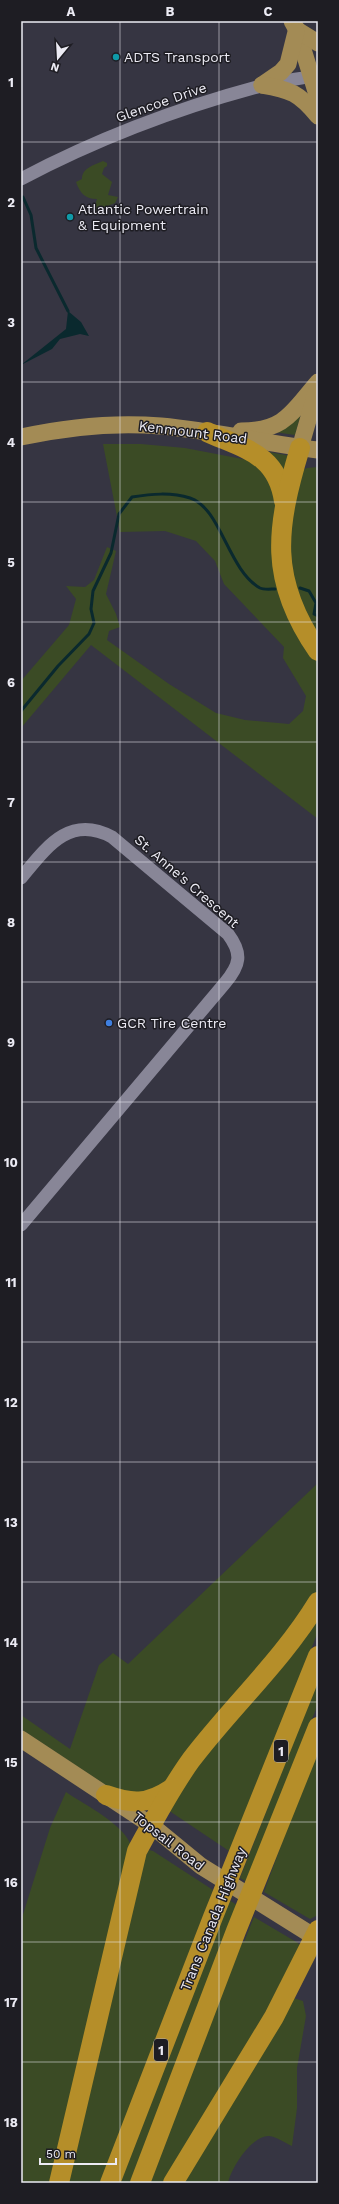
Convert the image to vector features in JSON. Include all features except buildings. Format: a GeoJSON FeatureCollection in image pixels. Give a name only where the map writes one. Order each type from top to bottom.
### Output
{"type":"FeatureCollection","features":[{"type":"Feature","properties":{"kind":"highway"},"geometry":{"type":"LineString","coordinates":[[207,432],[252,452],[270,466],[279,478],[285,509]]}},
{"type":"Feature","properties":{"kind":"highway"},"geometry":{"type":"LineString","coordinates":[[309,449],[290,480],[281,541],[282,573],[285,587],[295,613],[318,651]]}},
{"type":"Feature","properties":{"kind":"highway"},"geometry":{"type":"LineString","coordinates":[[59,2183],[137,1851],[171,1789],[210,1737],[283,1653],[318,1602]]}},
{"type":"Feature","properties":{"kind":"highway","name":"Trans Canada Highway"},"geometry":{"type":"LineString","coordinates":[[110,2183],[213,1916],[243,1846],[318,1656]]}},
{"type":"Feature","properties":{"kind":"highway","name":"Trans Canada Highway"},"geometry":{"type":"LineString","coordinates":[[140,2183],[236,1931],[266,1860],[318,1727]]}},
{"type":"Feature","properties":{"kind":"highway"},"geometry":{"type":"LineString","coordinates":[[106,1795],[125,1800],[145,1802],[171,1789]]}},
{"type":"Feature","properties":{"kind":"highway"},"geometry":{"type":"LineString","coordinates":[[173,2183],[274,2017],[317,1935]]}},
{"type":"Feature","properties":{"kind":"highway"},"geometry":{"type":"LineString","coordinates":[[296,1976],[308,1966],[318,1962]]}},
{"type":"Feature","properties":{"kind":"main road"},"geometry":{"type":"LineString","coordinates":[[294,26],[318,43]]}},
{"type":"Feature","properties":{"kind":"main road"},"geometry":{"type":"LineString","coordinates":[[294,26],[314,76],[318,98]]}},
{"type":"Feature","properties":{"kind":"main road"},"geometry":{"type":"LineString","coordinates":[[262,85],[281,72],[288,64],[294,26]]}},
{"type":"Feature","properties":{"kind":"main road"},"geometry":{"type":"LineString","coordinates":[[262,85],[297,95],[305,100],[318,116]]}},
{"type":"Feature","properties":{"kind":"main road"},"geometry":{"type":"LineString","coordinates":[[207,432],[249,431],[273,427],[287,418],[318,382]]}},
{"type":"Feature","properties":{"kind":"main road"},"geometry":{"type":"LineString","coordinates":[[309,449],[318,385]]}},
{"type":"Feature","properties":{"kind":"main road","name":"Kenmount Road"},"geometry":{"type":"LineString","coordinates":[[21,437],[77,428],[128,425],[160,426],[207,432],[309,449]]}},
{"type":"Feature","properties":{"kind":"main road","name":"Topsail Road"},"geometry":{"type":"LineString","coordinates":[[21,1739],[151,1826],[201,1866],[317,1935]]}},
{"type":"Feature","properties":{"kind":"street","name":"Glencoe Drive"},"geometry":{"type":"LineString","coordinates":[[21,179],[80,149],[135,126],[262,85],[314,76]]}},
{"type":"Feature","properties":{"kind":"street","name":"St. Anne's Crescent"},"geometry":{"type":"LineString","coordinates":[[21,878],[46,847],[63,835],[84,829],[104,833],[112,837],[228,934],[238,950],[235,968],[228,979],[21,1225]]}},
{"type":"Feature","properties":{"kind":"green space"},"geometry":{"type":"Polygon","coordinates":[[[103,161],[107,163],[107,166],[104,168],[102,174],[112,182],[108,195],[118,197],[115,203],[93,212],[97,199],[86,197],[79,189],[76,182],[82,179],[86,170],[103,161]]]}},
{"type":"Feature","properties":{"kind":"green space"},"geometry":{"type":"Polygon","coordinates":[[[304,403],[295,435],[274,432],[304,403]]]}},
{"type":"Feature","properties":{"kind":"green space"},"geometry":{"type":"Polygon","coordinates":[[[103,444],[141,444],[185,448],[253,461],[274,479],[278,525],[318,661],[318,819],[91,645],[21,728],[21,681],[69,625],[76,599],[66,586],[85,587],[94,580],[107,547],[116,551],[106,594],[116,614],[120,627],[109,631],[107,640],[169,684],[216,713],[245,720],[289,724],[303,711],[306,696],[283,658],[284,647],[224,584],[215,561],[196,541],[165,531],[120,532],[103,444]]]}},
{"type":"Feature","properties":{"kind":"green space"},"geometry":{"type":"Polygon","coordinates":[[[258,450],[291,456],[285,483],[258,450]]]}},
{"type":"Feature","properties":{"kind":"green space"},"geometry":{"type":"Polygon","coordinates":[[[318,467],[318,643],[307,627],[285,552],[301,471],[307,468],[318,467]]]}},
{"type":"Feature","properties":{"kind":"green space"},"geometry":{"type":"Polygon","coordinates":[[[318,1483],[318,1595],[156,1793],[122,1796],[21,1729],[21,1715],[70,1749],[99,1665],[113,1653],[128,1664],[318,1483]]]}},
{"type":"Feature","properties":{"kind":"green space"},"geometry":{"type":"Polygon","coordinates":[[[318,1610],[318,1632],[229,1851],[165,1808],[318,1610]]]}},
{"type":"Feature","properties":{"kind":"green space"},"geometry":{"type":"Polygon","coordinates":[[[318,1680],[318,1704],[247,1882],[240,1878],[318,1680]]]}},
{"type":"Feature","properties":{"kind":"green space"},"geometry":{"type":"Polygon","coordinates":[[[318,1745],[318,1915],[310,1919],[264,1892],[318,1745]]]}},
{"type":"Feature","properties":{"kind":"green space"},"geometry":{"type":"Polygon","coordinates":[[[66,1792],[113,1823],[122,1831],[132,1848],[55,2183],[21,2183],[21,1921],[50,1828],[66,1792]]]}},
{"type":"Feature","properties":{"kind":"green space"},"geometry":{"type":"Polygon","coordinates":[[[149,1850],[153,1851],[213,1890],[100,2183],[63,2183],[134,1877],[149,1850]]]}},
{"type":"Feature","properties":{"kind":"green space"},"geometry":{"type":"Polygon","coordinates":[[[229,1900],[237,1905],[130,2183],[119,2183],[229,1900]]]}},
{"type":"Feature","properties":{"kind":"green space"},"geometry":{"type":"Polygon","coordinates":[[[254,1917],[298,1943],[302,1948],[169,2183],[150,2183],[241,1941],[244,1942],[254,1917]]]}},
{"type":"Feature","properties":{"kind":"green space"},"geometry":{"type":"Polygon","coordinates":[[[290,1997],[303,2001],[306,2016],[297,2068],[297,2108],[292,2146],[269,2136],[262,2137],[249,2146],[243,2154],[233,2169],[228,2183],[178,2183],[290,1997]]]}},
{"type":"Feature","properties":{"kind":"shaded area"},"geometry":{"type":"Polygon","coordinates":[[[68,311],[81,322],[89,336],[80,334],[60,339],[52,349],[21,365],[66,329],[68,311]]]}},
{"type":"Feature","properties":{"kind":"waterway"},"geometry":{"type":"LineString","coordinates":[[23,197],[31,215],[36,248],[68,311]]}},
{"type":"Feature","properties":{"kind":"waterway"},"geometry":{"type":"LineString","coordinates":[[21,711],[58,666],[89,634],[94,623],[91,609],[93,591],[111,553],[119,514],[132,497],[168,494],[190,498],[201,504],[210,514],[240,568],[249,579],[262,589],[275,589]]}},
{"type":"Feature","properties":{"kind":"waterway"},"geometry":{"type":"LineString","coordinates":[[300,588],[309,591],[316,603],[314,614],[318,616]]}},
{"type":"Feature","properties":{"kind":"place","name":"ADTS Transport"},"geometry":{"type":"Point","coordinates":[116,57]}},
{"type":"Feature","properties":{"kind":"place","name":"Atlantic Powertrain & Equipment"},"geometry":{"type":"Point","coordinates":[70,217]}},
{"type":"Feature","properties":{"kind":"place","name":"GCR Tire Centre"},"geometry":{"type":"Point","coordinates":[109,1023]}}]}
